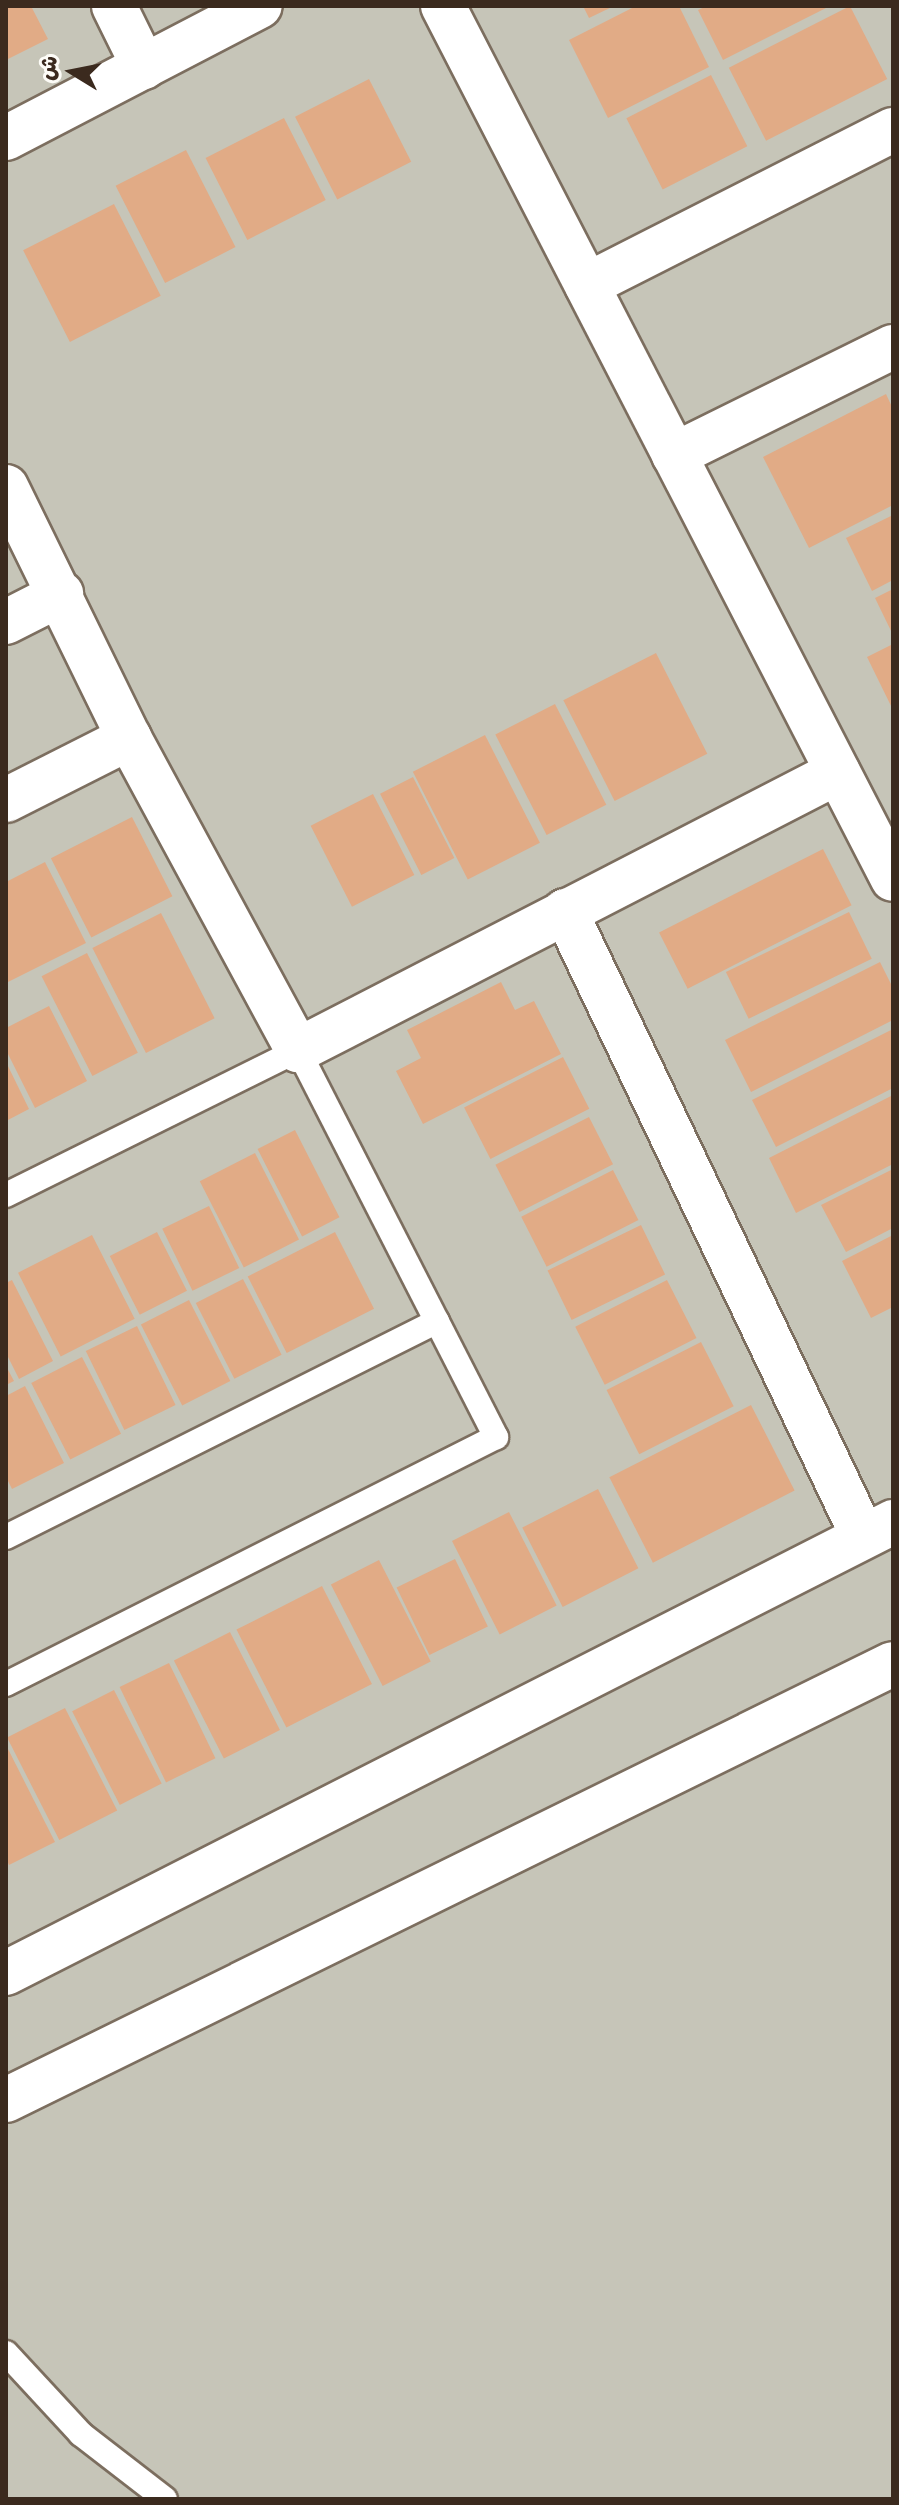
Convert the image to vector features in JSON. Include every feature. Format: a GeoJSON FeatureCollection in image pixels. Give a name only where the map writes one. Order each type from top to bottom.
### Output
{"type":"FeatureCollection","features":[{"type":"Feature","properties":{"kind":"street"},"geometry":{"type":"LineString","coordinates":[[114,6],[144,67]]}},
{"type":"Feature","properties":{"kind":"street"},"geometry":{"type":"LineString","coordinates":[[6,138],[260,6]]}},
{"type":"Feature","properties":{"kind":"street"},"geometry":{"type":"LineString","coordinates":[[443,6],[893,879]]}},
{"type":"Feature","properties":{"kind":"street"},"geometry":{"type":"LineString","coordinates":[[587,285],[893,130]]}},
{"type":"Feature","properties":{"kind":"street"},"geometry":{"type":"LineString","coordinates":[[674,455],[893,347]]}},
{"type":"Feature","properties":{"kind":"street"},"geometry":{"type":"LineString","coordinates":[[6,487],[129,738],[298,1050],[838,772]]}},
{"type":"Feature","properties":{"kind":"street"},"geometry":{"type":"LineString","coordinates":[[6,622],[61,594]]}},
{"type":"Feature","properties":{"kind":"street"},"geometry":{"type":"LineString","coordinates":[[6,800],[129,738]]}},
{"type":"Feature","properties":{"kind":"street"},"geometry":{"type":"LineString","coordinates":[[6,1973],[878,1529],[565,911]]}},
{"type":"Feature","properties":{"kind":"street"},"geometry":{"type":"LineString","coordinates":[[6,2100],[893,1664]]}},
{"type":"Feature","properties":{"kind":"lane"},"geometry":{"type":"LineString","coordinates":[[6,1195],[298,1050],[496,1437],[6,1684]]}},
{"type":"Feature","properties":{"kind":"lane"},"geometry":{"type":"LineString","coordinates":[[6,1537],[437,1321]]}},
{"type":"Feature","properties":{"kind":"lane"},"geometry":{"type":"LineString","coordinates":[[6,2353],[81,2434],[165,2499]]}},
{"type":"Feature","properties":{"kind":"shaded area"},"geometry":{"type":"Polygon","coordinates":[[[6,6],[893,6],[893,2499],[6,2499],[6,6]]]}},
{"type":"Feature","properties":{"kind":"building"},"geometry":{"type":"Polygon","coordinates":[[[6,6],[31,6],[48,39],[6,60],[6,6]]]}},
{"type":"Feature","properties":{"kind":"building"},"geometry":{"type":"Polygon","coordinates":[[[583,6],[614,6],[589,18],[583,6]]]}},
{"type":"Feature","properties":{"kind":"building"},"geometry":{"type":"Polygon","coordinates":[[[636,6],[679,6],[709,67],[608,118],[569,40],[636,6]]]}},
{"type":"Feature","properties":{"kind":"building"},"geometry":{"type":"Polygon","coordinates":[[[707,6],[830,6],[723,60],[698,10],[707,6]]]}},
{"type":"Feature","properties":{"kind":"building"},"geometry":{"type":"Polygon","coordinates":[[[850,6],[887,79],[766,141],[729,68],[850,6]]]}},
{"type":"Feature","properties":{"kind":"building"},"geometry":{"type":"Polygon","coordinates":[[[711,75],[747,146],[663,189],[626,118],[711,75]]]}},
{"type":"Feature","properties":{"kind":"building"},"geometry":{"type":"Polygon","coordinates":[[[369,79],[411,162],[337,200],[295,117],[369,79]]]}},
{"type":"Feature","properties":{"kind":"building"},"geometry":{"type":"Polygon","coordinates":[[[284,118],[326,200],[247,240],[206,158],[284,118]]]}},
{"type":"Feature","properties":{"kind":"building"},"geometry":{"type":"Polygon","coordinates":[[[186,150],[235,247],[165,283],[116,186],[186,150]]]}},
{"type":"Feature","properties":{"kind":"building"},"geometry":{"type":"Polygon","coordinates":[[[114,204],[161,296],[70,342],[23,250],[114,204]]]}},
{"type":"Feature","properties":{"kind":"building"},"geometry":{"type":"Polygon","coordinates":[[[886,394],[893,409],[893,505],[809,548],[763,457],[886,394]]]}},
{"type":"Feature","properties":{"kind":"building"},"geometry":{"type":"Polygon","coordinates":[[[893,515],[893,580],[872,591],[846,538],[893,515]]]}},
{"type":"Feature","properties":{"kind":"building"},"geometry":{"type":"Polygon","coordinates":[[[893,589],[893,635],[875,598],[893,589]]]}},
{"type":"Feature","properties":{"kind":"building"},"geometry":{"type":"Polygon","coordinates":[[[893,644],[893,710],[867,657],[893,644]]]}},
{"type":"Feature","properties":{"kind":"building"},"geometry":{"type":"Polygon","coordinates":[[[656,653],[707,754],[615,801],[563,700],[656,653]]]}},
{"type":"Feature","properties":{"kind":"building"},"geometry":{"type":"Polygon","coordinates":[[[555,704],[606,805],[547,835],[495,734],[555,704]]]}},
{"type":"Feature","properties":{"kind":"building"},"geometry":{"type":"Polygon","coordinates":[[[485,735],[540,843],[468,880],[413,772],[485,735]]]}},
{"type":"Feature","properties":{"kind":"building"},"geometry":{"type":"Polygon","coordinates":[[[413,777],[454,858],[421,875],[380,794],[413,777]]]}},
{"type":"Feature","properties":{"kind":"building"},"geometry":{"type":"Polygon","coordinates":[[[373,794],[414,875],[352,907],[311,826],[373,794]]]}},
{"type":"Feature","properties":{"kind":"building"},"geometry":{"type":"Polygon","coordinates":[[[132,817],[172,896],[91,938],[51,858],[132,817]]]}},
{"type":"Feature","properties":{"kind":"building"},"geometry":{"type":"Polygon","coordinates":[[[823,849],[852,905],[688,989],[659,933],[823,849]]]}},
{"type":"Feature","properties":{"kind":"building"},"geometry":{"type":"Polygon","coordinates":[[[45,862],[86,943],[6,983],[6,882],[45,862]]]}},
{"type":"Feature","properties":{"kind":"building"},"geometry":{"type":"Polygon","coordinates":[[[849,912],[872,959],[749,1019],[726,972],[849,912]]]}},
{"type":"Feature","properties":{"kind":"building"},"geometry":{"type":"Polygon","coordinates":[[[161,913],[215,1018],[146,1053],[92,948],[161,913]]]}},
{"type":"Feature","properties":{"kind":"building"},"geometry":{"type":"Polygon","coordinates":[[[87,953],[138,1053],[92,1076],[42,976],[87,953]]]}},
{"type":"Feature","properties":{"kind":"building"},"geometry":{"type":"Polygon","coordinates":[[[880,962],[893,988],[893,1020],[751,1092],[725,1040],[880,962]]]}},
{"type":"Feature","properties":{"kind":"building"},"geometry":{"type":"Polygon","coordinates":[[[501,982],[515,1010],[534,1001],[561,1054],[423,1124],[396,1071],[421,1058],[407,1030],[501,982]]]}},
{"type":"Feature","properties":{"kind":"building"},"geometry":{"type":"Polygon","coordinates":[[[49,1006],[87,1081],[35,1108],[6,1050],[6,1028],[49,1006]]]}},
{"type":"Feature","properties":{"kind":"building"},"geometry":{"type":"Polygon","coordinates":[[[893,1029],[893,1088],[776,1147],[752,1100],[893,1029]]]}},
{"type":"Feature","properties":{"kind":"building"},"geometry":{"type":"Polygon","coordinates":[[[563,1057],[589,1109],[490,1159],[464,1107],[563,1057]]]}},
{"type":"Feature","properties":{"kind":"building"},"geometry":{"type":"Polygon","coordinates":[[[6,1062],[29,1109],[6,1121],[6,1062]]]}},
{"type":"Feature","properties":{"kind":"building"},"geometry":{"type":"Polygon","coordinates":[[[893,1095],[893,1164],[796,1213],[769,1158],[893,1095]]]}},
{"type":"Feature","properties":{"kind":"building"},"geometry":{"type":"Polygon","coordinates":[[[589,1117],[613,1164],[520,1212],[495,1165],[589,1117]]]}},
{"type":"Feature","properties":{"kind":"building"},"geometry":{"type":"Polygon","coordinates":[[[295,1130],[339,1217],[302,1236],[258,1149],[295,1130]]]}},
{"type":"Feature","properties":{"kind":"building"},"geometry":{"type":"Polygon","coordinates":[[[255,1153],[299,1239],[244,1268],[200,1181],[255,1153]]]}},
{"type":"Feature","properties":{"kind":"building"},"geometry":{"type":"Polygon","coordinates":[[[893,1169],[893,1228],[846,1252],[821,1205],[893,1169]]]}},
{"type":"Feature","properties":{"kind":"building"},"geometry":{"type":"Polygon","coordinates":[[[613,1170],[638,1220],[547,1267],[521,1217],[613,1170]]]}},
{"type":"Feature","properties":{"kind":"building"},"geometry":{"type":"Polygon","coordinates":[[[209,1206],[239,1268],[193,1291],[162,1229],[209,1206]]]}},
{"type":"Feature","properties":{"kind":"building"},"geometry":{"type":"Polygon","coordinates":[[[641,1225],[665,1274],[572,1320],[548,1271],[641,1225]]]}},
{"type":"Feature","properties":{"kind":"building"},"geometry":{"type":"Polygon","coordinates":[[[157,1232],[187,1291],[140,1315],[110,1256],[157,1232]]]}},
{"type":"Feature","properties":{"kind":"building"},"geometry":{"type":"Polygon","coordinates":[[[335,1232],[374,1309],[287,1353],[248,1276],[335,1232]]]}},
{"type":"Feature","properties":{"kind":"building"},"geometry":{"type":"Polygon","coordinates":[[[92,1235],[135,1319],[61,1356],[18,1273],[92,1235]]]}},
{"type":"Feature","properties":{"kind":"building"},"geometry":{"type":"Polygon","coordinates":[[[893,1235],[893,1307],[871,1318],[842,1261],[893,1235]]]}},
{"type":"Feature","properties":{"kind":"building"},"geometry":{"type":"Polygon","coordinates":[[[243,1279],[282,1355],[234,1379],[196,1303],[243,1279]]]}},
{"type":"Feature","properties":{"kind":"building"},"geometry":{"type":"Polygon","coordinates":[[[12,1280],[53,1361],[19,1379],[6,1353],[6,1283],[12,1280]]]}},
{"type":"Feature","properties":{"kind":"building"},"geometry":{"type":"Polygon","coordinates":[[[667,1280],[697,1338],[605,1385],[575,1327],[667,1280]]]}},
{"type":"Feature","properties":{"kind":"building"},"geometry":{"type":"Polygon","coordinates":[[[189,1300],[230,1381],[182,1406],[141,1325],[189,1300]]]}},
{"type":"Feature","properties":{"kind":"building"},"geometry":{"type":"Polygon","coordinates":[[[137,1326],[176,1405],[124,1430],[86,1351],[137,1326]]]}},
{"type":"Feature","properties":{"kind":"building"},"geometry":{"type":"Polygon","coordinates":[[[701,1342],[734,1406],[639,1454],[607,1390],[701,1342]]]}},
{"type":"Feature","properties":{"kind":"building"},"geometry":{"type":"Polygon","coordinates":[[[82,1357],[121,1434],[70,1460],[31,1383],[82,1357]]]}},
{"type":"Feature","properties":{"kind":"building"},"geometry":{"type":"Polygon","coordinates":[[[6,1366],[14,1381],[6,1385],[6,1366]]]}},
{"type":"Feature","properties":{"kind":"building"},"geometry":{"type":"Polygon","coordinates":[[[25,1386],[64,1463],[12,1489],[6,1477],[6,1396],[25,1386]]]}},
{"type":"Feature","properties":{"kind":"building"},"geometry":{"type":"Polygon","coordinates":[[[751,1405],[795,1491],[653,1563],[609,1477],[751,1405]]]}},
{"type":"Feature","properties":{"kind":"building"},"geometry":{"type":"Polygon","coordinates":[[[598,1489],[638,1568],[563,1607],[522,1528],[598,1489]]]}},
{"type":"Feature","properties":{"kind":"building"},"geometry":{"type":"Polygon","coordinates":[[[509,1512],[557,1606],[500,1635],[452,1541],[509,1512]]]}},
{"type":"Feature","properties":{"kind":"building"},"geometry":{"type":"Polygon","coordinates":[[[455,1559],[488,1626],[429,1655],[397,1587],[455,1559]]]}},
{"type":"Feature","properties":{"kind":"building"},"geometry":{"type":"Polygon","coordinates":[[[379,1560],[431,1662],[383,1686],[331,1585],[379,1560]]]}},
{"type":"Feature","properties":{"kind":"building"},"geometry":{"type":"Polygon","coordinates":[[[322,1586],[372,1684],[286,1728],[236,1630],[322,1586]]]}},
{"type":"Feature","properties":{"kind":"building"},"geometry":{"type":"Polygon","coordinates":[[[230,1632],[280,1730],[224,1759],[174,1661],[230,1632]]]}},
{"type":"Feature","properties":{"kind":"building"},"geometry":{"type":"Polygon","coordinates":[[[169,1663],[215,1758],[166,1782],[120,1687],[169,1663]]]}},
{"type":"Feature","properties":{"kind":"building"},"geometry":{"type":"Polygon","coordinates":[[[114,1690],[162,1784],[120,1805],[72,1711],[114,1690]]]}},
{"type":"Feature","properties":{"kind":"building"},"geometry":{"type":"Polygon","coordinates":[[[65,1708],[117,1810],[59,1840],[7,1738],[65,1708]]]}},
{"type":"Feature","properties":{"kind":"building"},"geometry":{"type":"Polygon","coordinates":[[[6,1745],[55,1842],[9,1865],[6,1858],[6,1745]]]}}]}
